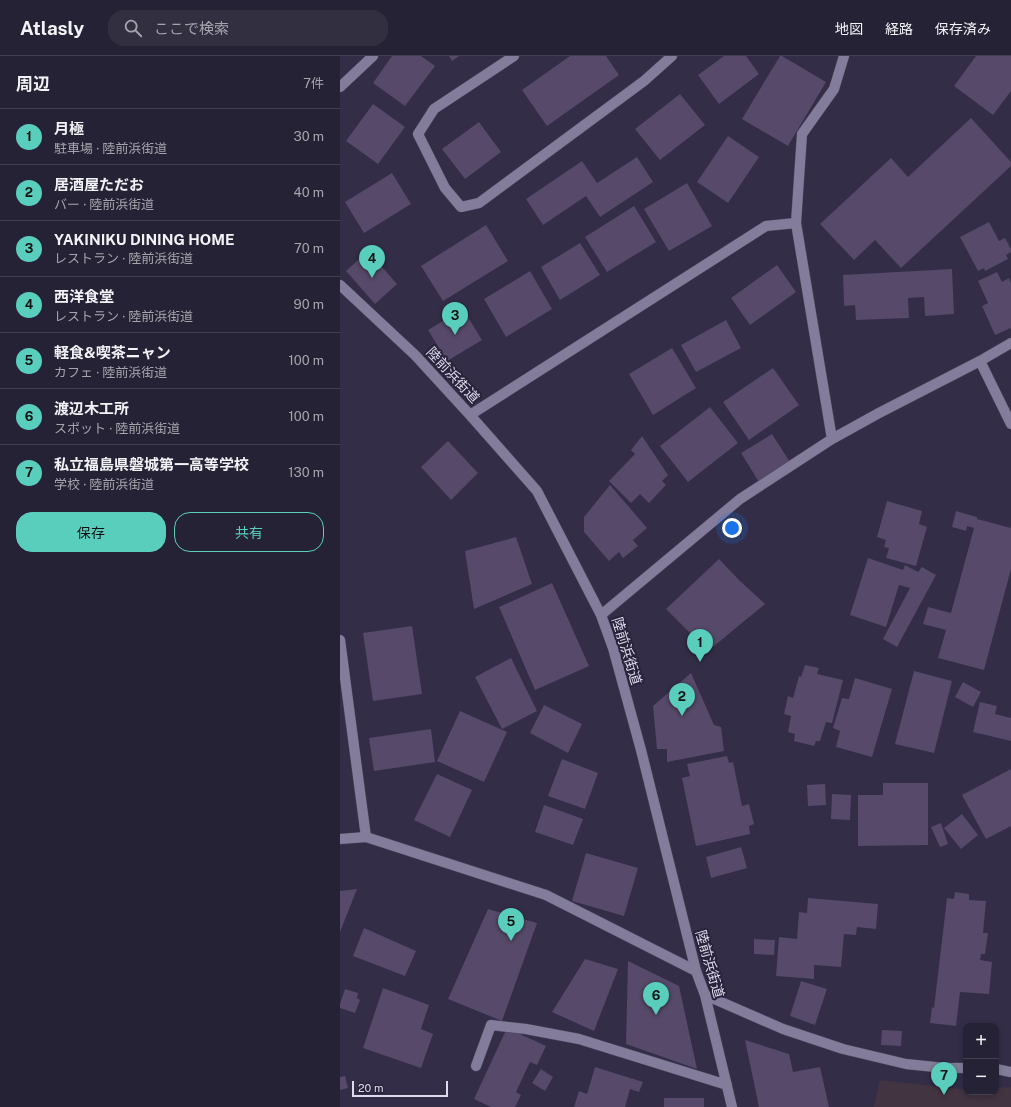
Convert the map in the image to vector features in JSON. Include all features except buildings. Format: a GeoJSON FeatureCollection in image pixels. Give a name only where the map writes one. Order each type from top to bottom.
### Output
{"type":"FeatureCollection","features":[{"type":"Feature","properties":{"kind":"street"},"geometry":{"type":"LineString","coordinates":[[340,87],[373,56]]}},
{"type":"Feature","properties":{"kind":"street"},"geometry":{"type":"LineString","coordinates":[[514,56],[434,109],[418,134],[445,188],[461,207],[479,203],[644,81],[672,56]]}},
{"type":"Feature","properties":{"kind":"street"},"geometry":{"type":"LineString","coordinates":[[832,439],[796,223],[802,134],[834,89],[844,56]]}},
{"type":"Feature","properties":{"kind":"street"},"geometry":{"type":"LineString","coordinates":[[470,415],[766,226],[796,223]]}},
{"type":"Feature","properties":{"kind":"street","name":"陸前浜街道"},"geometry":{"type":"LineString","coordinates":[[340,285],[415,355],[537,491],[601,616],[613,648],[641,750],[696,971],[706,995],[732,1107]]}},
{"type":"Feature","properties":{"kind":"street"},"geometry":{"type":"LineString","coordinates":[[601,616],[740,499],[832,439],[980,361],[1011,343]]}},
{"type":"Feature","properties":{"kind":"street"},"geometry":{"type":"LineString","coordinates":[[980,361],[1011,424]]}},
{"type":"Feature","properties":{"kind":"street"},"geometry":{"type":"LineString","coordinates":[[340,640],[366,837]]}},
{"type":"Feature","properties":{"kind":"street"},"geometry":{"type":"LineString","coordinates":[[340,839],[366,837],[546,895],[696,971]]}},
{"type":"Feature","properties":{"kind":"street"},"geometry":{"type":"LineString","coordinates":[[706,995],[782,1029],[843,1049],[906,1064],[945,1068],[963,1068]]}},
{"type":"Feature","properties":{"kind":"street"},"geometry":{"type":"LineString","coordinates":[[476,1066],[491,1025],[526,1029],[579,1039],[727,1085]]}},
{"type":"Feature","properties":{"kind":"street"},"geometry":{"type":"LineString","coordinates":[[999,1070],[1011,1072]]}},
{"type":"Feature","properties":{"kind":"shaded area"},"geometry":{"type":"Polygon","coordinates":[[[880,1080],[963,1089],[963,1095],[999,1095],[999,1088],[1011,1087],[1011,1107],[874,1107],[880,1080]]]}},
{"type":"Feature","properties":{"kind":"place","name":"西洋食堂"},"geometry":{"type":"Point","coordinates":[372,278]}},
{"type":"Feature","properties":{"kind":"place","name":"YAKINIKU DINING HOME"},"geometry":{"type":"Point","coordinates":[455,335]}},
{"type":"Feature","properties":{"kind":"place","name":"月極"},"geometry":{"type":"Point","coordinates":[700,662]}},
{"type":"Feature","properties":{"kind":"place","name":"居酒屋ただお"},"geometry":{"type":"Point","coordinates":[682,716]}},
{"type":"Feature","properties":{"kind":"place","name":"軽食&喫茶ニャン"},"geometry":{"type":"Point","coordinates":[511,941]}},
{"type":"Feature","properties":{"kind":"place","name":"渡辺木工所"},"geometry":{"type":"Point","coordinates":[656,1015]}},
{"type":"Feature","properties":{"kind":"place","name":"私立福島県磐城第一高等学校"},"geometry":{"type":"Point","coordinates":[944,1095]}}]}
